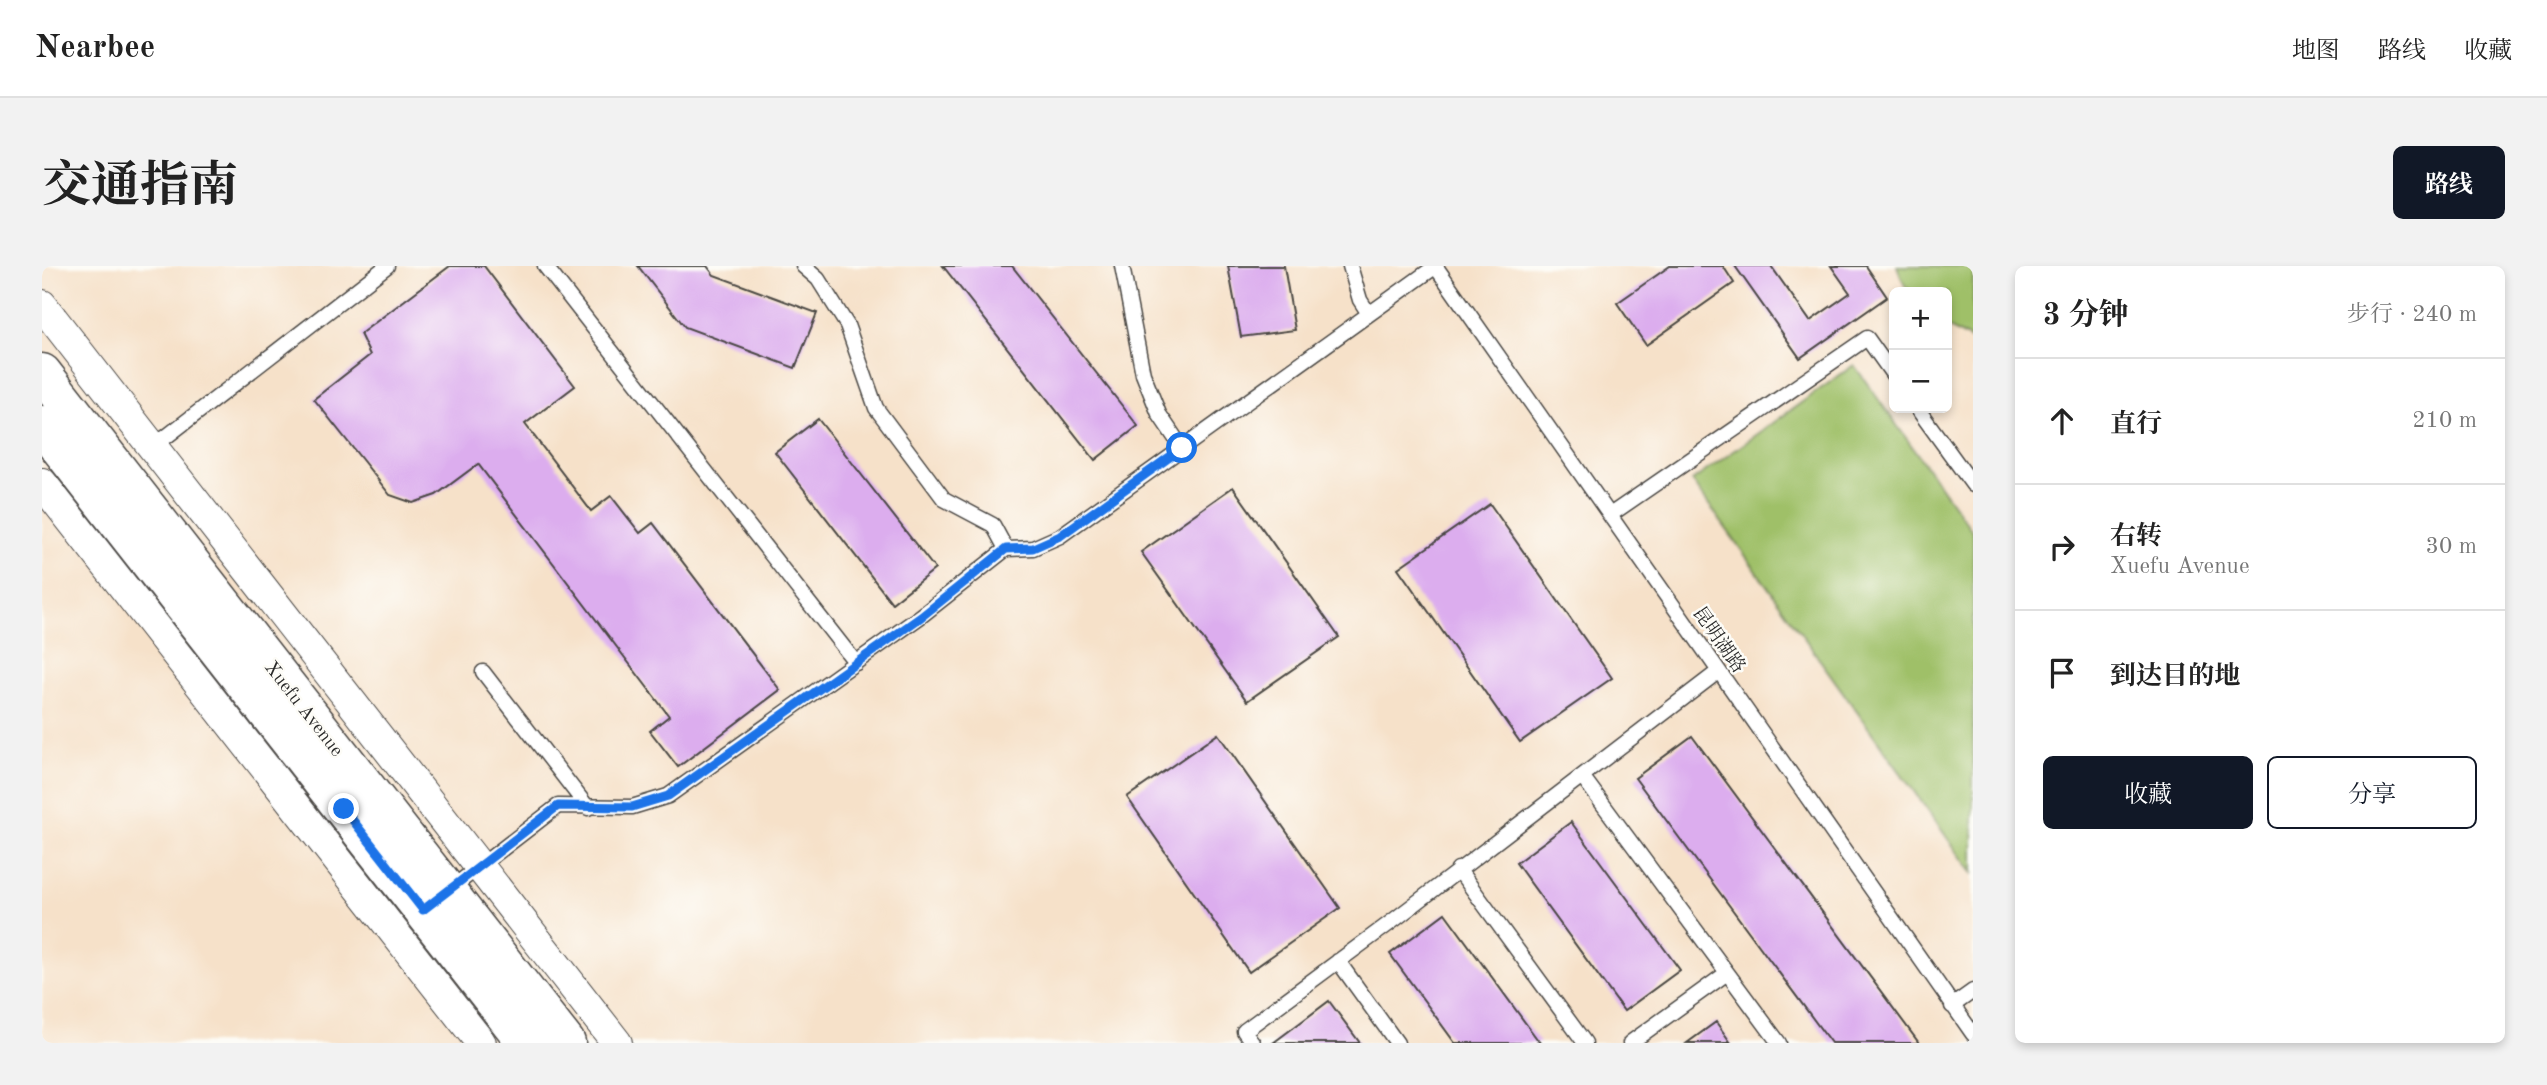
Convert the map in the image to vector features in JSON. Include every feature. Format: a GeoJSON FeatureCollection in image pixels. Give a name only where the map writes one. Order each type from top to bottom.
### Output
{"type":"FeatureCollection","features":[{"type":"Feature","properties":{"kind":"main road","name":"Xuefu Avenue"},"geometry":{"type":"LineString","coordinates":[[42,373],[435,900],[527,1043]]}},
{"type":"Feature","properties":{"kind":"main road","name":"Xuefu Avenue"},"geometry":{"type":"LineString","coordinates":[[42,425],[435,900],[566,1043]]}},
{"type":"Feature","properties":{"kind":"street"},"geometry":{"type":"LineString","coordinates":[[42,305],[617,1043]]}},
{"type":"Feature","properties":{"kind":"street"},"geometry":{"type":"LineString","coordinates":[[42,483],[481,1043]]}},
{"type":"Feature","properties":{"kind":"lane"},"geometry":{"type":"LineString","coordinates":[[153,447],[387,266]]}},
{"type":"Feature","properties":{"kind":"lane"},"geometry":{"type":"LineString","coordinates":[[545,266],[856,663]]}},
{"type":"Feature","properties":{"kind":"lane"},"geometry":{"type":"LineString","coordinates":[[803,266],[818,279],[847,325],[876,408],[944,499],[993,525],[1006,549]]}},
{"type":"Feature","properties":{"kind":"lane"},"geometry":{"type":"LineString","coordinates":[[1122,266],[1143,374],[1158,414],[1182,448]]}},
{"type":"Feature","properties":{"kind":"lane"},"geometry":{"type":"LineString","coordinates":[[1350,266],[1360,300],[1369,314]]}},
{"type":"Feature","properties":{"kind":"lane"},"geometry":{"type":"LineString","coordinates":[[435,900],[558,806],[632,807],[668,796],[921,617],[1006,549],[1033,548],[1060,536],[1436,266]]}},
{"type":"Feature","properties":{"kind":"lane","name":"昆明湖路"},"geometry":{"type":"LineString","coordinates":[[1436,266],[1973,1034]]}},
{"type":"Feature","properties":{"kind":"lane"},"geometry":{"type":"LineString","coordinates":[[1610,515],[1867,338],[1889,369]]}},
{"type":"Feature","properties":{"kind":"lane"},"geometry":{"type":"LineString","coordinates":[[1921,413],[1973,485]]}},
{"type":"Feature","properties":{"kind":"lane"},"geometry":{"type":"LineString","coordinates":[[1253,1043],[1244,1031],[1719,671]]}},
{"type":"Feature","properties":{"kind":"lane"},"geometry":{"type":"LineString","coordinates":[[483,672],[588,808]]}},
{"type":"Feature","properties":{"kind":"lane"},"geometry":{"type":"LineString","coordinates":[[1582,775],[1779,1043]]}},
{"type":"Feature","properties":{"kind":"lane"},"geometry":{"type":"LineString","coordinates":[[1458,869],[1585,1043]]}},
{"type":"Feature","properties":{"kind":"lane"},"geometry":{"type":"LineString","coordinates":[[1338,961],[1397,1043]]}},
{"type":"Feature","properties":{"kind":"lane"},"geometry":{"type":"LineString","coordinates":[[1630,1043],[1727,973]]}},
{"type":"Feature","properties":{"kind":"lane"},"geometry":{"type":"LineString","coordinates":[[1952,1006],[1973,991]]}},
{"type":"Feature","properties":{"kind":"green space"},"geometry":{"type":"Polygon","coordinates":[[[1897,266],[1973,266],[1973,341],[1952,330],[1952,287],[1905,286],[1897,266]]]}},
{"type":"Feature","properties":{"kind":"green space"},"geometry":{"type":"Polygon","coordinates":[[[1854,365],[1973,532],[1973,874],[1692,481],[1854,365]]]}},
{"type":"Feature","properties":{"kind":"building"},"geometry":{"type":"Polygon","coordinates":[[[450,266],[484,266],[575,386],[525,424],[591,511],[611,496],[640,533],[653,523],[780,690],[678,767],[650,731],[669,716],[478,464],[436,495],[413,503],[390,495],[314,399],[370,355],[360,334],[450,266]]]}},
{"type":"Feature","properties":{"kind":"building"},"geometry":{"type":"Polygon","coordinates":[[[638,266],[707,266],[714,275],[817,313],[795,368],[685,327],[638,266]]]}},
{"type":"Feature","properties":{"kind":"building"},"geometry":{"type":"Polygon","coordinates":[[[943,266],[1012,266],[1138,426],[1095,460],[943,266]]]}},
{"type":"Feature","properties":{"kind":"building"},"geometry":{"type":"Polygon","coordinates":[[[1228,266],[1284,266],[1295,330],[1241,337],[1228,266]]]}},
{"type":"Feature","properties":{"kind":"building"},"geometry":{"type":"Polygon","coordinates":[[[1670,266],[1723,266],[1734,283],[1646,345],[1617,303],[1670,266]]]}},
{"type":"Feature","properties":{"kind":"building"},"geometry":{"type":"Polygon","coordinates":[[[1735,266],[1771,266],[1810,321],[1850,293],[1831,266],[1866,266],[1887,297],[1800,358],[1735,266]]]}},
{"type":"Feature","properties":{"kind":"building"},"geometry":{"type":"Polygon","coordinates":[[[818,419],[935,569],[892,603],[775,452],[818,419]]]}},
{"type":"Feature","properties":{"kind":"building"},"geometry":{"type":"Polygon","coordinates":[[[1233,487],[1339,637],[1247,701],[1141,552],[1233,487]]]}},
{"type":"Feature","properties":{"kind":"building"},"geometry":{"type":"Polygon","coordinates":[[[1490,504],[1612,678],[1520,742],[1398,568],[1490,504]]]}},
{"type":"Feature","properties":{"kind":"building"},"geometry":{"type":"Polygon","coordinates":[[[1218,734],[1340,908],[1249,972],[1127,797],[1218,734]]]}},
{"type":"Feature","properties":{"kind":"building"},"geometry":{"type":"Polygon","coordinates":[[[1692,736],[1919,1043],[1831,1043],[1635,778],[1692,736]]]}},
{"type":"Feature","properties":{"kind":"building"},"geometry":{"type":"Polygon","coordinates":[[[1571,822],[1680,970],[1624,1011],[1516,863],[1571,822]]]}},
{"type":"Feature","properties":{"kind":"building"},"geometry":{"type":"Polygon","coordinates":[[[1445,913],[1540,1043],[1455,1043],[1390,954],[1445,913]]]}},
{"type":"Feature","properties":{"kind":"building"},"geometry":{"type":"Polygon","coordinates":[[[1329,1001],[1360,1043],[1273,1043],[1329,1001]]]}},
{"type":"Feature","properties":{"kind":"building"},"geometry":{"type":"Polygon","coordinates":[[[1716,1022],[1731,1043],[1687,1043],[1716,1022]]]}},
{"type":"Feature","properties":{"kind":"route"},"geometry":{"type":"LineString","coordinates":[[344,809],[423,910],[558,806],[632,807],[668,796],[921,617],[1006,549],[1033,548],[1060,536],[1182,448]]}}]}
